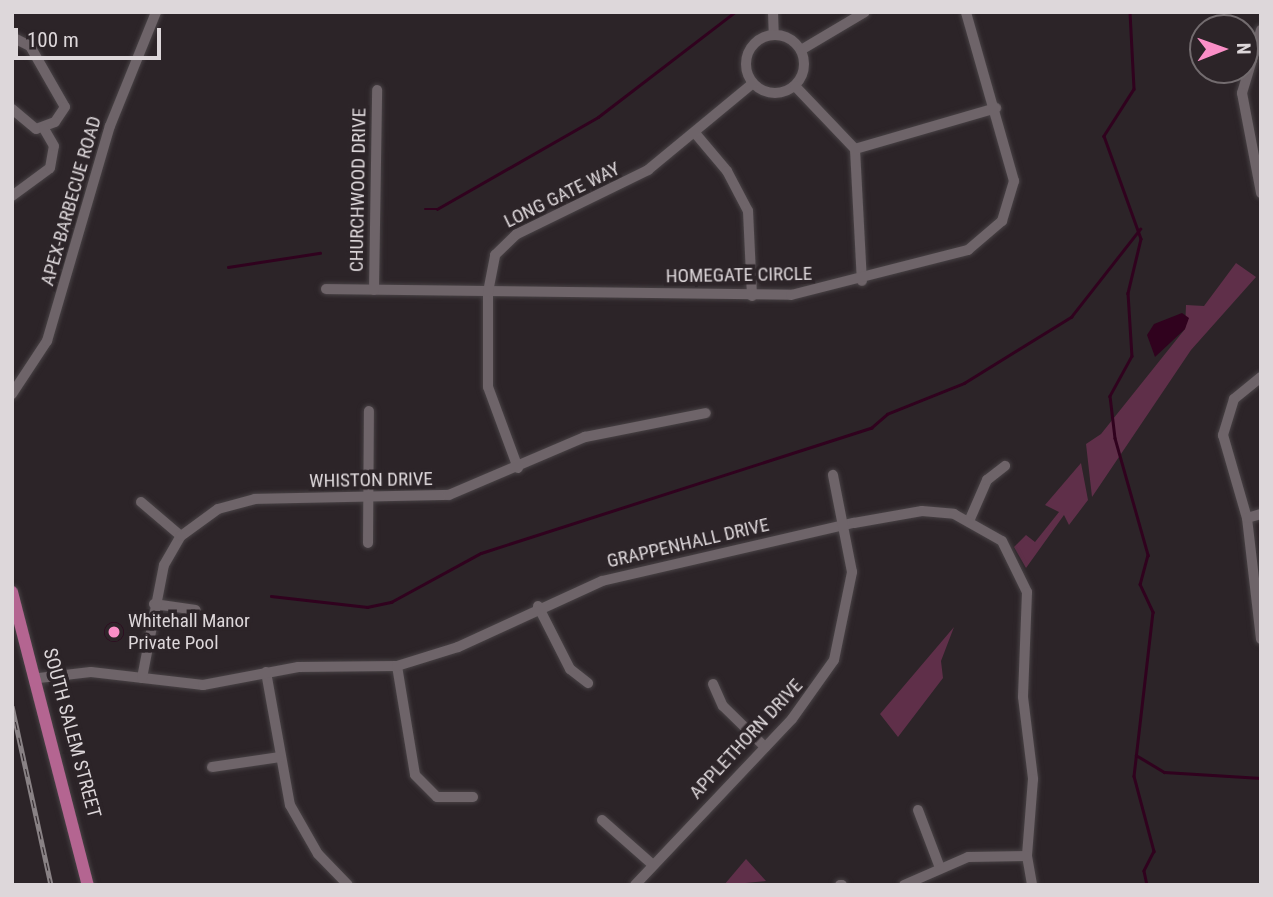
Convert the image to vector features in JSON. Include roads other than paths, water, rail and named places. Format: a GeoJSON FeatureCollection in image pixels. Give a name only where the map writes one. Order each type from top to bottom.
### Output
{"type":"FeatureCollection","features":[{"type":"Feature","properties":{"kind":"main road","name":"SOUTH SALEM STREET"},"geometry":{"type":"LineString","coordinates":[[12,592],[38,678],[88,885]]}},
{"type":"Feature","properties":{"kind":"street","name":"APEX-BARBECUE ROAD"},"geometry":{"type":"LineString","coordinates":[[12,394],[47,341],[114,115],[156,12]]}},
{"type":"Feature","properties":{"kind":"street"},"geometry":{"type":"LineString","coordinates":[[773,12],[774,34]]}},
{"type":"Feature","properties":{"kind":"street"},"geometry":{"type":"LineString","coordinates":[[801,50],[865,12]]}},
{"type":"Feature","properties":{"kind":"street","name":"HOMEGATE CIRCLE"},"geometry":{"type":"LineString","coordinates":[[326,289],[752,296],[809,293],[863,281],[968,250],[1002,220],[1013,175],[996,108],[966,12]]}},
{"type":"Feature","properties":{"kind":"street"},"geometry":{"type":"LineString","coordinates":[[774,34],[801,50]]}},
{"type":"Feature","properties":{"kind":"street"},"geometry":{"type":"LineString","coordinates":[[774,34],[750,49],[745,67],[752,84],[769,94],[796,86],[804,69],[801,50]]}},
{"type":"Feature","properties":{"kind":"street"},"geometry":{"type":"LineString","coordinates":[[12,37],[30,46],[61,91],[62,113],[44,129]]}},
{"type":"Feature","properties":{"kind":"street","name":"LONG GATE WAY"},"geometry":{"type":"LineString","coordinates":[[518,468],[490,401],[488,292],[491,264],[510,239],[636,178],[695,133],[752,84]]}},
{"type":"Feature","properties":{"kind":"street"},"geometry":{"type":"LineString","coordinates":[[1245,84],[1242,93],[1261,193]]}},
{"type":"Feature","properties":{"kind":"street"},"geometry":{"type":"LineString","coordinates":[[796,86],[855,149],[863,281]]}},
{"type":"Feature","properties":{"kind":"street","name":"CHURCHWOOD DRIVE"},"geometry":{"type":"LineString","coordinates":[[374,290],[377,90]]}},
{"type":"Feature","properties":{"kind":"street"},"geometry":{"type":"LineString","coordinates":[[855,149],[996,108]]}},
{"type":"Feature","properties":{"kind":"street"},"geometry":{"type":"LineString","coordinates":[[12,109],[26,125],[44,129],[54,146],[50,168],[12,196]]}},
{"type":"Feature","properties":{"kind":"street"},"geometry":{"type":"LineString","coordinates":[[695,133],[727,171],[748,211],[752,296]]}},
{"type":"Feature","properties":{"kind":"street"},"geometry":{"type":"LineString","coordinates":[[1261,377],[1234,399],[1223,435],[1247,517],[1261,639]]}},
{"type":"Feature","properties":{"kind":"street"},"geometry":{"type":"LineString","coordinates":[[368,543],[369,411]]}},
{"type":"Feature","properties":{"kind":"street","name":"WHISTON DRIVE"},"geometry":{"type":"LineString","coordinates":[[142,678],[154,604],[164,565],[181,536],[206,516],[242,501],[449,495],[600,432],[706,413]]}},
{"type":"Feature","properties":{"kind":"street"},"geometry":{"type":"LineString","coordinates":[[970,519],[987,480],[1005,466]]}},
{"type":"Feature","properties":{"kind":"street","name":"APPLETHORN DRIVE"},"geometry":{"type":"LineString","coordinates":[[635,885],[810,698],[839,647],[852,589],[844,524],[833,475]]}},
{"type":"Feature","properties":{"kind":"street"},"geometry":{"type":"LineString","coordinates":[[141,502],[181,536]]}},
{"type":"Feature","properties":{"kind":"street","name":"GRAPPENHALL DRIVE"},"geometry":{"type":"LineString","coordinates":[[38,678],[90,672],[203,685],[266,672],[397,666],[458,647],[538,606],[602,581],[844,524],[922,511],[970,519],[1008,549],[1027,592],[1023,697],[1034,792],[1027,856],[1032,885]]}},
{"type":"Feature","properties":{"kind":"street"},"geometry":{"type":"LineString","coordinates":[[1247,517],[1261,514]]}},
{"type":"Feature","properties":{"kind":"street"},"geometry":{"type":"LineString","coordinates":[[154,604],[196,610]]}},
{"type":"Feature","properties":{"kind":"street"},"geometry":{"type":"LineString","coordinates":[[538,606],[570,669],[588,683]]}},
{"type":"Feature","properties":{"kind":"street"},"geometry":{"type":"LineString","coordinates":[[397,666],[415,775],[437,797],[473,797]]}},
{"type":"Feature","properties":{"kind":"street"},"geometry":{"type":"LineString","coordinates":[[266,672],[280,757],[297,821],[348,885]]}},
{"type":"Feature","properties":{"kind":"street"},"geometry":{"type":"LineString","coordinates":[[713,684],[723,706],[765,747]]}},
{"type":"Feature","properties":{"kind":"street"},"geometry":{"type":"LineString","coordinates":[[212,767],[280,757]]}},
{"type":"Feature","properties":{"kind":"street"},"geometry":{"type":"LineString","coordinates":[[918,810],[940,869]]}},
{"type":"Feature","properties":{"kind":"street"},"geometry":{"type":"LineString","coordinates":[[602,820],[653,865]]}},
{"type":"Feature","properties":{"kind":"street"},"geometry":{"type":"LineString","coordinates":[[904,885],[978,855],[1027,856]]}},
{"type":"Feature","properties":{"kind":"waterway"},"geometry":{"type":"LineString","coordinates":[[425,209],[437,209],[598,117],[735,12]]}},
{"type":"Feature","properties":{"kind":"waterway"},"geometry":{"type":"LineString","coordinates":[[1130,12],[1134,89],[1104,136],[1141,239],[1128,293],[1132,356],[1110,396],[1115,438],[1148,555],[1140,584],[1153,612],[1134,776],[1154,851],[1144,871],[1147,885]]}},
{"type":"Feature","properties":{"kind":"waterway"},"geometry":{"type":"LineString","coordinates":[[271,596],[367,607],[391,602],[481,553],[871,428],[887,414],[964,383],[1071,317],[1140,229]]}},
{"type":"Feature","properties":{"kind":"waterway"},"geometry":{"type":"LineString","coordinates":[[228,267],[320,253]]}},
{"type":"Feature","properties":{"kind":"waterway"},"geometry":{"type":"LineString","coordinates":[[1136,755],[1164,772],[1261,778]]}},
{"type":"Feature","properties":{"kind":"railway"},"geometry":{"type":"LineString","coordinates":[[12,706],[51,885]]}},
{"type":"Feature","properties":{"kind":"place","name":"Whitehall Manor Private Pool"},"geometry":{"type":"Point","coordinates":[114,632]}}]}
